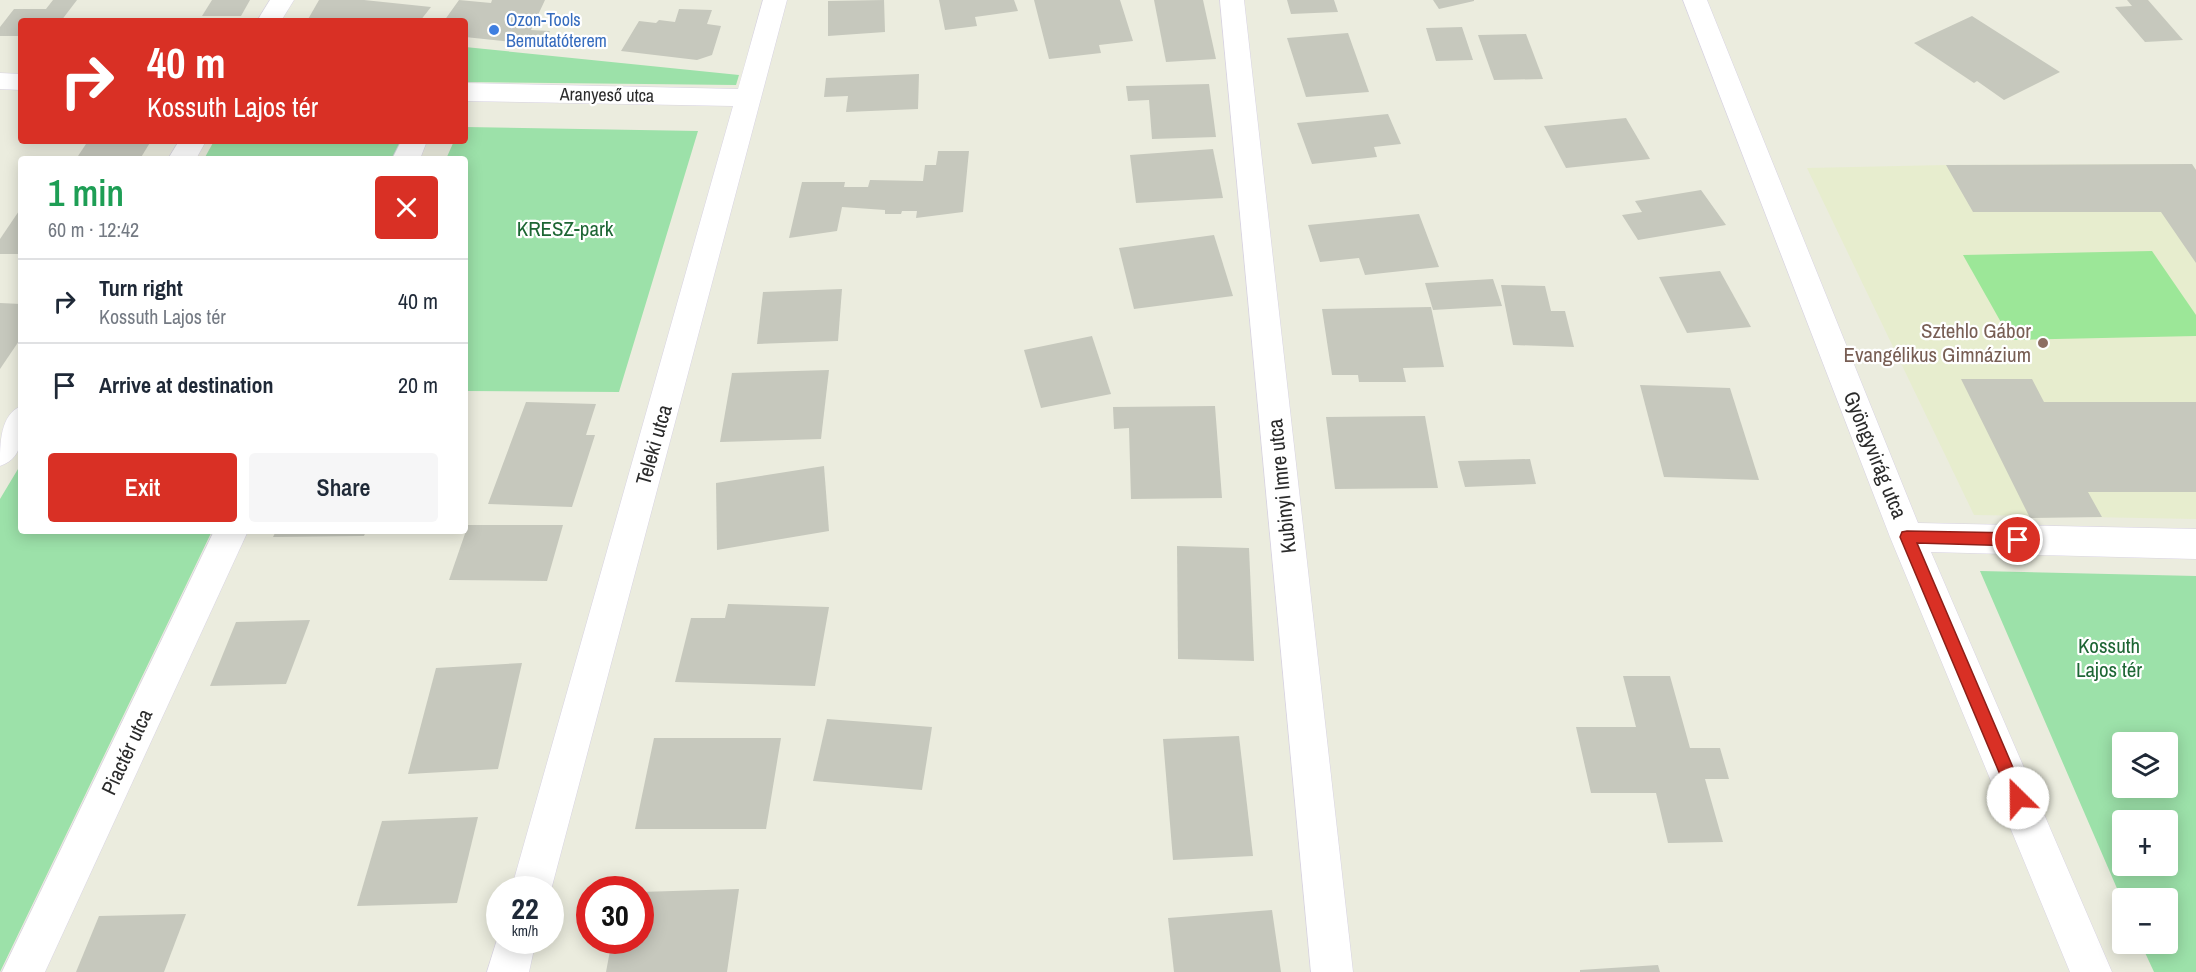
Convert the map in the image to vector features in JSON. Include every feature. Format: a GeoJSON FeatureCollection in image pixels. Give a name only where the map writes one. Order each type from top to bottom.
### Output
{"type":"FeatureCollection","features":[{"type":"Feature","properties":{"kind":"street"},"geometry":{"type":"LineString","coordinates":[[271,18],[282,0]]}},
{"type":"Feature","properties":{"kind":"street","name":"Teleki utca"},"geometry":{"type":"LineString","coordinates":[[535,876],[775,0]]}},
{"type":"Feature","properties":{"kind":"street","name":"Kubinyi Imre utca"},"geometry":{"type":"LineString","coordinates":[[1232,0],[1332,972]]}},
{"type":"Feature","properties":{"kind":"street","name":"Gyöngyvirág utca"},"geometry":{"type":"LineString","coordinates":[[1695,0],[1907,537],[2091,972]]}},
{"type":"Feature","properties":{"kind":"street"},"geometry":{"type":"LineString","coordinates":[[0,81],[18,82]]}},
{"type":"Feature","properties":{"kind":"street","name":"Aranyeső utca"},"geometry":{"type":"LineString","coordinates":[[468,92],[749,98]]}},
{"type":"Feature","properties":{"kind":"street"},"geometry":{"type":"LineString","coordinates":[[0,453],[18,424]]}},
{"type":"Feature","properties":{"kind":"street"},"geometry":{"type":"LineString","coordinates":[[0,461],[18,461]]}},
{"type":"Feature","properties":{"kind":"street","name":"Piactér utca"},"geometry":{"type":"LineString","coordinates":[[23,972],[230,534]]}},
{"type":"Feature","properties":{"kind":"street"},"geometry":{"type":"LineString","coordinates":[[1907,537],[2196,544]]}},
{"type":"Feature","properties":{"kind":"street"},"geometry":{"type":"LineString","coordinates":[[508,972],[512,954]]}},
{"type":"Feature","properties":{"kind":"shaded area","name":"Sztehlo Gábor Evangélikus Gimnázium"},"geometry":{"type":"Polygon","coordinates":[[[2192,164],[2196,170],[2196,519],[1974,515],[1807,168],[2192,164]]]}},
{"type":"Feature","properties":{"kind":"green space"},"geometry":{"type":"Polygon","coordinates":[[[468,47],[739,75],[736,85],[468,82],[468,47]]]}},
{"type":"Feature","properties":{"kind":"green space","name":"KRESZ-park"},"geometry":{"type":"Polygon","coordinates":[[[468,127],[698,131],[619,392],[468,391],[468,156],[447,156],[453,144],[468,144],[468,127]]]}},
{"type":"Feature","properties":{"kind":"green space"},"geometry":{"type":"Polygon","coordinates":[[[212,144],[400,144],[394,156],[206,156],[212,144]]]}},
{"type":"Feature","properties":{"kind":"green space"},"geometry":{"type":"Polygon","coordinates":[[[2152,251],[2196,315],[2196,336],[2011,340],[1963,255],[2152,251]]]}},
{"type":"Feature","properties":{"kind":"green space"},"geometry":{"type":"Polygon","coordinates":[[[18,469],[18,534],[211,534],[0,972],[0,499],[18,469]]]}},
{"type":"Feature","properties":{"kind":"green space","name":"Kossuth Lajos tér"},"geometry":{"type":"Polygon","coordinates":[[[1980,571],[2196,576],[2196,972],[2154,972],[2146,954],[2178,954],[2178,888],[2117,888],[1980,571]]]}},
{"type":"Feature","properties":{"kind":"building"},"geometry":{"type":"Polygon","coordinates":[[[53,0],[77,0],[63,18],[18,18],[18,36],[0,36],[0,27],[14,9],[46,9],[53,0]]]}},
{"type":"Feature","properties":{"kind":"building"},"geometry":{"type":"Polygon","coordinates":[[[212,0],[250,0],[241,16],[202,16],[212,0]]]}},
{"type":"Feature","properties":{"kind":"building"},"geometry":{"type":"Polygon","coordinates":[[[319,0],[364,0],[431,7],[422,18],[309,18],[319,0]]]}},
{"type":"Feature","properties":{"kind":"building"},"geometry":{"type":"Polygon","coordinates":[[[459,0],[491,3],[492,0],[545,0],[531,30],[550,31],[542,45],[468,37],[468,18],[446,18],[459,0]]]}},
{"type":"Feature","properties":{"kind":"building"},"geometry":{"type":"Polygon","coordinates":[[[884,0],[885,32],[828,36],[828,1],[884,0]]]}},
{"type":"Feature","properties":{"kind":"building"},"geometry":{"type":"Polygon","coordinates":[[[939,0],[1014,0],[1018,11],[975,17],[977,26],[945,30],[939,0]]]}},
{"type":"Feature","properties":{"kind":"building"},"geometry":{"type":"Polygon","coordinates":[[[1034,0],[1120,0],[1133,41],[1099,45],[1101,53],[1049,59],[1034,0]]]}},
{"type":"Feature","properties":{"kind":"building"},"geometry":{"type":"Polygon","coordinates":[[[1154,0],[1203,0],[1216,59],[1166,62],[1154,0]]]}},
{"type":"Feature","properties":{"kind":"building"},"geometry":{"type":"Polygon","coordinates":[[[1287,0],[1334,0],[1338,12],[1291,14],[1287,0]]]}},
{"type":"Feature","properties":{"kind":"building"},"geometry":{"type":"Polygon","coordinates":[[[1433,0],[1474,0],[1474,1],[1439,9],[1433,0]]]}},
{"type":"Feature","properties":{"kind":"building"},"geometry":{"type":"Polygon","coordinates":[[[2127,0],[2148,0],[2183,40],[2145,42],[2115,7],[2132,6],[2127,0]]]}},
{"type":"Feature","properties":{"kind":"building"},"geometry":{"type":"Polygon","coordinates":[[[679,9],[712,10],[707,24],[721,26],[712,55],[697,60],[621,51],[639,21],[675,22],[679,9]]]}},
{"type":"Feature","properties":{"kind":"building"},"geometry":{"type":"Polygon","coordinates":[[[1972,16],[2060,72],[2004,100],[1914,43],[1972,16]]]}},
{"type":"Feature","properties":{"kind":"building"},"geometry":{"type":"Polygon","coordinates":[[[1462,27],[1473,60],[1436,61],[1426,28],[1462,27]]]}},
{"type":"Feature","properties":{"kind":"building"},"geometry":{"type":"Polygon","coordinates":[[[1348,33],[1369,92],[1306,97],[1287,38],[1348,33]]]}},
{"type":"Feature","properties":{"kind":"building"},"geometry":{"type":"Polygon","coordinates":[[[1526,34],[1543,79],[1494,80],[1478,35],[1526,34]]]}},
{"type":"Feature","properties":{"kind":"building"},"geometry":{"type":"Polygon","coordinates":[[[919,74],[918,109],[846,112],[848,96],[824,97],[826,78],[919,74]]]}},
{"type":"Feature","properties":{"kind":"building"},"geometry":{"type":"Polygon","coordinates":[[[1209,84],[1216,137],[1152,139],[1149,100],[1128,101],[1126,86],[1209,84]]]}},
{"type":"Feature","properties":{"kind":"building"},"geometry":{"type":"Polygon","coordinates":[[[1388,114],[1401,144],[1374,147],[1377,157],[1312,164],[1297,123],[1388,114]]]}},
{"type":"Feature","properties":{"kind":"building"},"geometry":{"type":"Polygon","coordinates":[[[1626,118],[1650,159],[1566,168],[1544,126],[1626,118]]]}},
{"type":"Feature","properties":{"kind":"building"},"geometry":{"type":"Polygon","coordinates":[[[86,144],[149,144],[142,156],[78,156],[86,144]]]}},
{"type":"Feature","properties":{"kind":"building"},"geometry":{"type":"Polygon","coordinates":[[[1213,149],[1223,198],[1136,203],[1130,155],[1213,149]]]}},
{"type":"Feature","properties":{"kind":"building"},"geometry":{"type":"Polygon","coordinates":[[[938,151],[969,151],[963,212],[916,218],[917,211],[885,214],[885,210],[842,207],[837,231],[789,238],[802,182],[845,182],[844,187],[868,187],[870,180],[923,181],[925,165],[936,165],[938,151]]]}},
{"type":"Feature","properties":{"kind":"building"},"geometry":{"type":"Polygon","coordinates":[[[2192,164],[2196,170],[2196,263],[2161,212],[1973,212],[1946,165],[2192,164]]]}},
{"type":"Feature","properties":{"kind":"building"},"geometry":{"type":"Polygon","coordinates":[[[1701,190],[1726,225],[1638,240],[1622,215],[1642,212],[1635,201],[1701,190]]]}},
{"type":"Feature","properties":{"kind":"building"},"geometry":{"type":"Polygon","coordinates":[[[18,212],[18,254],[0,254],[0,239],[18,212]]]}},
{"type":"Feature","properties":{"kind":"building"},"geometry":{"type":"Polygon","coordinates":[[[1419,214],[1439,267],[1365,275],[1359,258],[1320,262],[1308,225],[1419,214]]]}},
{"type":"Feature","properties":{"kind":"building"},"geometry":{"type":"Polygon","coordinates":[[[1214,235],[1233,296],[1134,309],[1119,248],[1214,235]]]}},
{"type":"Feature","properties":{"kind":"building"},"geometry":{"type":"Polygon","coordinates":[[[1720,271],[1751,327],[1687,333],[1659,277],[1720,271]]]}},
{"type":"Feature","properties":{"kind":"building"},"geometry":{"type":"Polygon","coordinates":[[[1493,279],[1502,306],[1433,310],[1425,283],[1493,279]]]}},
{"type":"Feature","properties":{"kind":"building"},"geometry":{"type":"Polygon","coordinates":[[[1501,285],[1545,286],[1551,311],[1565,311],[1574,347],[1513,345],[1501,285]]]}},
{"type":"Feature","properties":{"kind":"building"},"geometry":{"type":"Polygon","coordinates":[[[842,289],[838,341],[757,344],[763,292],[842,289]]]}},
{"type":"Feature","properties":{"kind":"building"},"geometry":{"type":"Polygon","coordinates":[[[0,303],[18,304],[18,342],[0,369],[0,303]]]}},
{"type":"Feature","properties":{"kind":"building"},"geometry":{"type":"Polygon","coordinates":[[[1431,307],[1444,367],[1403,368],[1406,382],[1359,382],[1358,375],[1332,375],[1322,309],[1431,307]]]}},
{"type":"Feature","properties":{"kind":"building"},"geometry":{"type":"Polygon","coordinates":[[[1092,336],[1111,394],[1041,408],[1024,350],[1092,336]]]}},
{"type":"Feature","properties":{"kind":"building"},"geometry":{"type":"Polygon","coordinates":[[[829,370],[821,439],[720,442],[732,373],[829,370]]]}},
{"type":"Feature","properties":{"kind":"building"},"geometry":{"type":"Polygon","coordinates":[[[1961,379],[2032,379],[2044,402],[2196,402],[2196,492],[2088,492],[2102,517],[2030,518],[1961,379]]]}},
{"type":"Feature","properties":{"kind":"building"},"geometry":{"type":"Polygon","coordinates":[[[1640,385],[1730,388],[1759,480],[1664,477],[1640,385]]]}},
{"type":"Feature","properties":{"kind":"building"},"geometry":{"type":"Polygon","coordinates":[[[526,402],[596,404],[586,435],[595,435],[572,507],[488,504],[526,402]]]}},
{"type":"Feature","properties":{"kind":"building"},"geometry":{"type":"Polygon","coordinates":[[[1215,406],[1222,498],[1131,499],[1129,428],[1114,429],[1113,407],[1215,406]]]}},
{"type":"Feature","properties":{"kind":"building"},"geometry":{"type":"Polygon","coordinates":[[[1425,416],[1438,488],[1335,489],[1326,417],[1425,416]]]}},
{"type":"Feature","properties":{"kind":"building"},"geometry":{"type":"Polygon","coordinates":[[[1530,459],[1536,484],[1465,487],[1458,461],[1530,459]]]}},
{"type":"Feature","properties":{"kind":"building"},"geometry":{"type":"Polygon","coordinates":[[[824,466],[829,531],[717,550],[716,483],[824,466]]]}},
{"type":"Feature","properties":{"kind":"building"},"geometry":{"type":"Polygon","coordinates":[[[468,525],[563,525],[547,581],[449,580],[465,534],[468,534],[468,525]]]}},
{"type":"Feature","properties":{"kind":"building"},"geometry":{"type":"Polygon","coordinates":[[[274,534],[365,534],[364,536],[273,537],[274,534]]]}},
{"type":"Feature","properties":{"kind":"building"},"geometry":{"type":"Polygon","coordinates":[[[1177,546],[1249,548],[1254,661],[1178,659],[1177,546]]]}},
{"type":"Feature","properties":{"kind":"building"},"geometry":{"type":"Polygon","coordinates":[[[728,604],[829,607],[815,686],[675,682],[691,618],[725,618],[728,604]]]}},
{"type":"Feature","properties":{"kind":"building"},"geometry":{"type":"Polygon","coordinates":[[[310,620],[286,684],[210,686],[236,622],[310,620]]]}},
{"type":"Feature","properties":{"kind":"building"},"geometry":{"type":"Polygon","coordinates":[[[522,663],[498,769],[408,774],[436,668],[522,663]]]}},
{"type":"Feature","properties":{"kind":"building"},"geometry":{"type":"Polygon","coordinates":[[[1623,676],[1670,676],[1690,748],[1720,748],[1729,779],[1705,779],[1723,842],[1668,843],[1656,793],[1591,793],[1576,727],[1636,727],[1623,676]]]}},
{"type":"Feature","properties":{"kind":"building"},"geometry":{"type":"Polygon","coordinates":[[[827,719],[932,727],[922,790],[813,781],[827,719]]]}},
{"type":"Feature","properties":{"kind":"building"},"geometry":{"type":"Polygon","coordinates":[[[1239,736],[1253,856],[1173,860],[1163,739],[1239,736]]]}},
{"type":"Feature","properties":{"kind":"building"},"geometry":{"type":"Polygon","coordinates":[[[654,738],[781,738],[766,829],[635,829],[654,738]]]}},
{"type":"Feature","properties":{"kind":"building"},"geometry":{"type":"Polygon","coordinates":[[[478,817],[457,903],[357,906],[382,821],[478,817]]]}},
{"type":"Feature","properties":{"kind":"building"},"geometry":{"type":"Polygon","coordinates":[[[739,889],[727,972],[606,972],[609,954],[654,954],[654,892],[739,889]]]}},
{"type":"Feature","properties":{"kind":"building"},"geometry":{"type":"Polygon","coordinates":[[[1272,910],[1281,972],[1174,972],[1168,918],[1272,910]]]}},
{"type":"Feature","properties":{"kind":"building"},"geometry":{"type":"Polygon","coordinates":[[[186,914],[164,972],[76,972],[99,916],[186,914]]]}},
{"type":"Feature","properties":{"kind":"building"},"geometry":{"type":"Polygon","coordinates":[[[1658,965],[1660,972],[1580,972],[1580,970],[1658,965]]]}},
{"type":"Feature","properties":{"kind":"place","name":"Ozon-Tools Bemutatóterem"},"geometry":{"type":"Point","coordinates":[494,30]}},
{"type":"Feature","properties":{"kind":"place","name":"Sztehlo Gábor Evangélikus Gimnázium"},"geometry":{"type":"Point","coordinates":[2043,343]}},
{"type":"Feature","properties":{"kind":"route"},"geometry":{"type":"LineString","coordinates":[[2018,540],[1907,537],[2018,798]]}}]}
